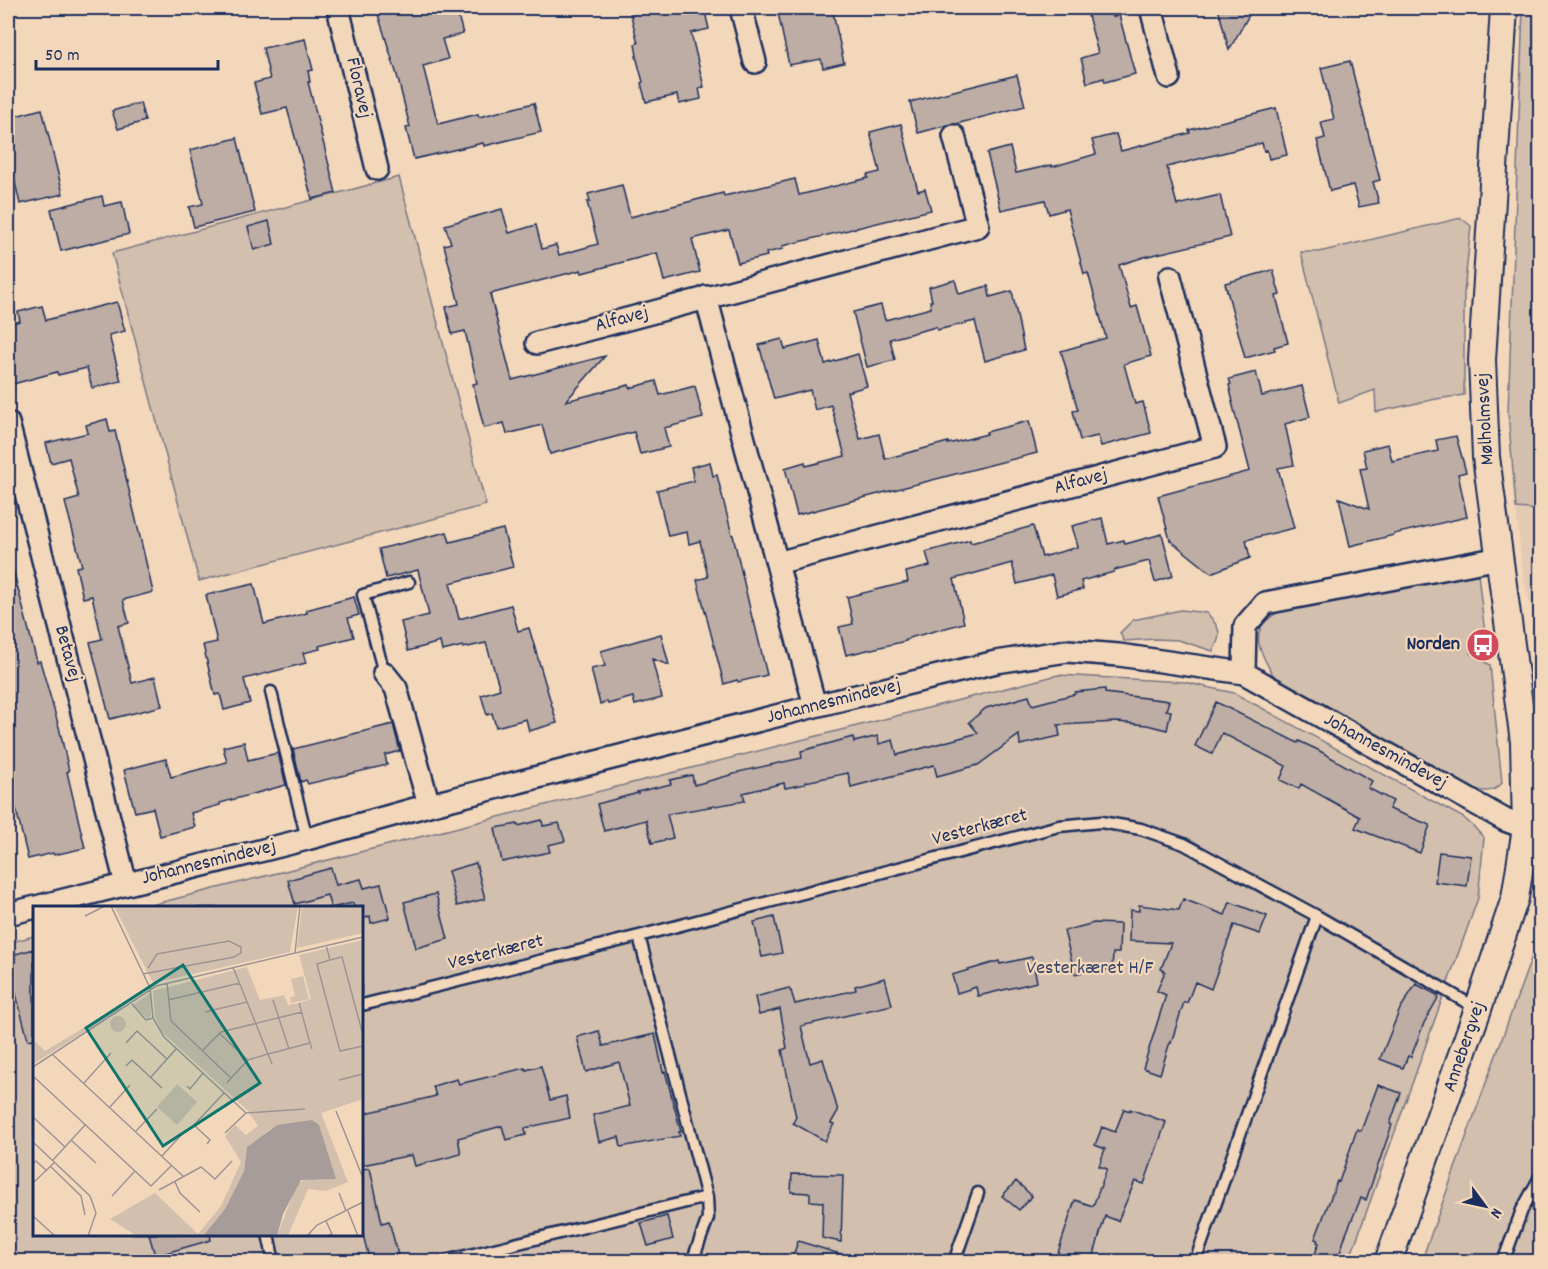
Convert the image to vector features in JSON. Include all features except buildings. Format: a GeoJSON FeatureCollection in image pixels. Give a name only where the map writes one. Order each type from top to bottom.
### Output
{"type":"FeatureCollection","features":[{"type":"Feature","properties":{"kind":"street","name":"Floravej"},"geometry":{"type":"LineString","coordinates":[[338,8],[377,169]]}},
{"type":"Feature","properties":{"kind":"street"},"geometry":{"type":"LineString","coordinates":[[741,8],[755,62]]}},
{"type":"Feature","properties":{"kind":"street"},"geometry":{"type":"LineString","coordinates":[[1151,8],[1169,77]]}},
{"type":"Feature","properties":{"kind":"street","name":"Mølholmsvej"},"geometry":{"type":"LineString","coordinates":[[1504,8],[1482,360],[1486,457],[1524,742],[1533,829]]}},
{"type":"Feature","properties":{"kind":"street","name":"Alfavej"},"geometry":{"type":"LineString","coordinates":[[537,343],[978,226],[954,136]]}},
{"type":"Feature","properties":{"kind":"street","name":"Alfavej"},"geometry":{"type":"LineString","coordinates":[[777,563],[1215,447],[1170,277]]}},
{"type":"Feature","properties":{"kind":"street"},"geometry":{"type":"LineString","coordinates":[[706,297],[815,706]]}},
{"type":"Feature","properties":{"kind":"street","name":"Betavej"},"geometry":{"type":"LineString","coordinates":[[8,423],[126,884]]}},
{"type":"Feature","properties":{"kind":"street"},"geometry":{"type":"LineString","coordinates":[[1244,673],[1245,626],[1264,603],[1500,558]]}},
{"type":"Feature","properties":{"kind":"street","name":"Johannesmindevej"},"geometry":{"type":"LineString","coordinates":[[39,906],[307,839],[429,805],[815,706],[996,662],[1067,651],[1119,655],[1244,673],[1505,820],[1533,829]]}},
{"type":"Feature","properties":{"kind":"street"},"geometry":{"type":"LineString","coordinates":[[384,673],[396,688],[429,805]]}},
{"type":"Feature","properties":{"kind":"street","name":"Annebergvej"},"geometry":{"type":"LineString","coordinates":[[1388,1262],[1478,1009],[1515,898],[1533,829]]}},
{"type":"Feature","properties":{"kind":"street","name":"Johannesmindevej"},"geometry":{"type":"LineString","coordinates":[[8,914],[33,908]]}},
{"type":"Feature","properties":{"kind":"lane"},"geometry":{"type":"LineString","coordinates":[[384,673],[363,595],[410,582]]}},
{"type":"Feature","properties":{"kind":"lane"},"geometry":{"type":"LineString","coordinates":[[271,692],[307,839]]}},
{"type":"Feature","properties":{"kind":"lane","name":"Vesterkæret"},"geometry":{"type":"LineString","coordinates":[[363,1005],[639,936],[1059,826],[1101,822],[1141,829],[1184,844],[1317,916],[1478,1009]]}},
{"type":"Feature","properties":{"kind":"lane"},"geometry":{"type":"LineString","coordinates":[[1194,1262],[1317,916]]}},
{"type":"Feature","properties":{"kind":"lane"},"geometry":{"type":"LineString","coordinates":[[639,936],[706,1197],[708,1218],[692,1262]]}},
{"type":"Feature","properties":{"kind":"lane"},"geometry":{"type":"LineString","coordinates":[[1503,1262],[1522,1210],[1540,1177]]}},
{"type":"Feature","properties":{"kind":"lane"},"geometry":{"type":"LineString","coordinates":[[954,1262],[978,1193]]}},
{"type":"Feature","properties":{"kind":"lane"},"geometry":{"type":"LineString","coordinates":[[441,1262],[706,1197]]}},
{"type":"Feature","properties":{"kind":"lane"},"geometry":{"type":"LineString","coordinates":[[268,1236],[274,1262]]}},
{"type":"Feature","properties":{"kind":"shaded area"},"geometry":{"type":"Polygon","coordinates":[[[1516,508],[1540,510],[1540,643],[1523,576],[1516,508]]]}},
{"type":"Feature","properties":{"kind":"green space"},"geometry":{"type":"Polygon","coordinates":[[[1523,8],[1540,8],[1540,510],[1516,508],[1508,412],[1523,8]]]}},
{"type":"Feature","properties":{"kind":"green space"},"geometry":{"type":"Polygon","coordinates":[[[399,177],[486,505],[199,581],[112,253],[399,177]]]}},
{"type":"Feature","properties":{"kind":"green space"},"geometry":{"type":"Polygon","coordinates":[[[1461,218],[1471,226],[1464,293],[1464,395],[1376,412],[1375,390],[1339,403],[1301,252],[1319,252],[1461,218]]]}},
{"type":"Feature","properties":{"kind":"green space"},"geometry":{"type":"Polygon","coordinates":[[[1478,574],[1485,634],[1470,642],[1470,653],[1490,665],[1502,783],[1493,790],[1476,790],[1274,677],[1261,650],[1260,630],[1266,621],[1279,611],[1478,574]]]}},
{"type":"Feature","properties":{"kind":"green space"},"geometry":{"type":"Polygon","coordinates":[[[1181,610],[1207,613],[1211,618],[1219,631],[1213,651],[1178,640],[1124,641],[1120,633],[1133,620],[1181,610]]]}},
{"type":"Feature","properties":{"kind":"green space","name":"Vesterkæret H/F"},"geometry":{"type":"Polygon","coordinates":[[[1058,675],[1184,682],[1234,693],[1464,818],[1484,838],[1478,898],[1349,1261],[8,1262],[8,943],[33,936],[33,1236],[363,1236],[363,906],[147,906],[1058,675]]]}},
{"type":"Feature","properties":{"kind":"green space"},"geometry":{"type":"Polygon","coordinates":[[[1540,934],[1540,1261],[1421,1262],[1540,934]]]}},
{"type":"Feature","properties":{"kind":"place","name":"Norden"},"geometry":{"type":"Point","coordinates":[1483,645]}}]}
